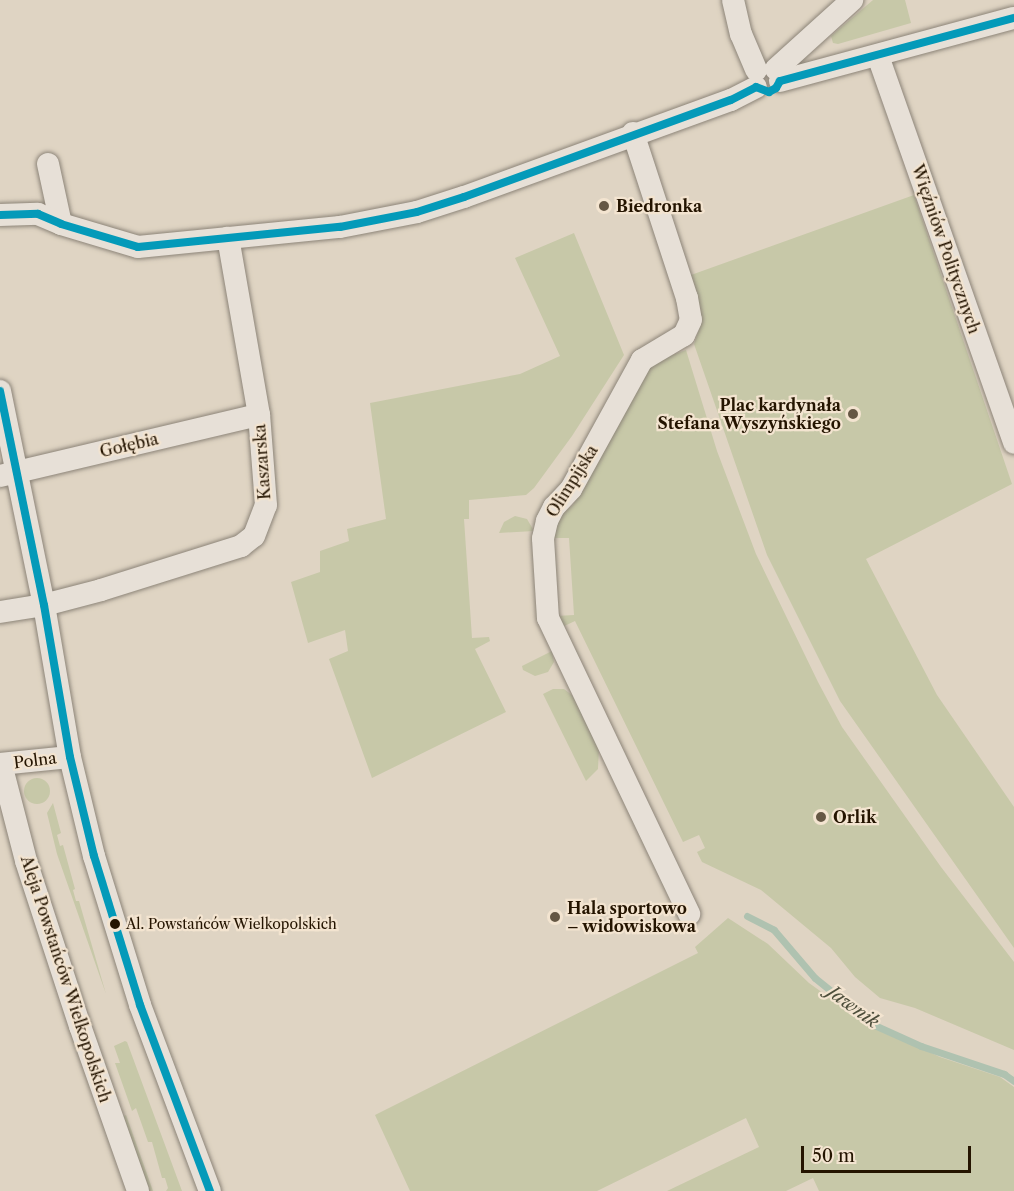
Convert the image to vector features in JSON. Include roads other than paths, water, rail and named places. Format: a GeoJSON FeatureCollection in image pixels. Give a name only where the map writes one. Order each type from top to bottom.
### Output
{"type":"FeatureCollection","features":[{"type":"Feature","properties":{"kind":"street"},"geometry":{"type":"LineString","coordinates":[[733,0],[741,34],[767,77]]}},
{"type":"Feature","properties":{"kind":"street"},"geometry":{"type":"LineString","coordinates":[[0,215],[30,212],[61,224],[138,247],[340,227],[417,212],[731,100],[767,77],[852,0]]}},
{"type":"Feature","properties":{"kind":"street"},"geometry":{"type":"LineString","coordinates":[[767,77],[878,56],[1014,18]]}},
{"type":"Feature","properties":{"kind":"street","name":"Więźniów Politycznych"},"geometry":{"type":"LineString","coordinates":[[878,56],[1014,442]]}},
{"type":"Feature","properties":{"kind":"street","name":"Olimpijska"},"geometry":{"type":"LineString","coordinates":[[625,136],[687,298],[691,320],[684,335],[642,360],[571,489],[554,507],[547,520],[543,532],[548,618],[688,914]]}},
{"type":"Feature","properties":{"kind":"street"},"geometry":{"type":"LineString","coordinates":[[48,164],[61,224]]}},
{"type":"Feature","properties":{"kind":"street","name":"Kaszarska"},"geometry":{"type":"LineString","coordinates":[[0,612],[45,605],[241,546],[254,536],[266,505],[259,415],[228,238]]}},
{"type":"Feature","properties":{"kind":"street"},"geometry":{"type":"LineString","coordinates":[[0,391],[8,474],[45,605],[70,756],[94,856],[140,1005],[210,1191]]}},
{"type":"Feature","properties":{"kind":"street","name":"Gołębia"},"geometry":{"type":"LineString","coordinates":[[8,474],[259,415]]}},
{"type":"Feature","properties":{"kind":"street","name":"Polna"},"geometry":{"type":"LineString","coordinates":[[0,764],[70,756]]}},
{"type":"Feature","properties":{"kind":"street","name":"Aleja Powstańców Wielkopolskich"},"geometry":{"type":"LineString","coordinates":[[0,764],[26,861],[138,1191]]}},
{"type":"Feature","properties":{"kind":"waterway","name":"Jawnik"},"geometry":{"type":"LineString","coordinates":[[747,916],[774,930],[815,978],[872,1024],[921,1046],[1004,1074],[1014,1081]]}},
{"type":"Feature","properties":{"kind":"place","name":"Biedronka"},"geometry":{"type":"Point","coordinates":[604,206]}},
{"type":"Feature","properties":{"kind":"place","name":"Plac kardynała Stefana Wyszyńskiego"},"geometry":{"type":"Point","coordinates":[853,414]}},
{"type":"Feature","properties":{"kind":"place","name":"Orlik"},"geometry":{"type":"Point","coordinates":[821,817]}},
{"type":"Feature","properties":{"kind":"place","name":"Hala sportowo – widowiskowa"},"geometry":{"type":"Point","coordinates":[555,917]}},
{"type":"Feature","properties":{"kind":"place","name":"Al. Powstańców Wielkopolskich"},"geometry":{"type":"Point","coordinates":[115,924]}}]}
